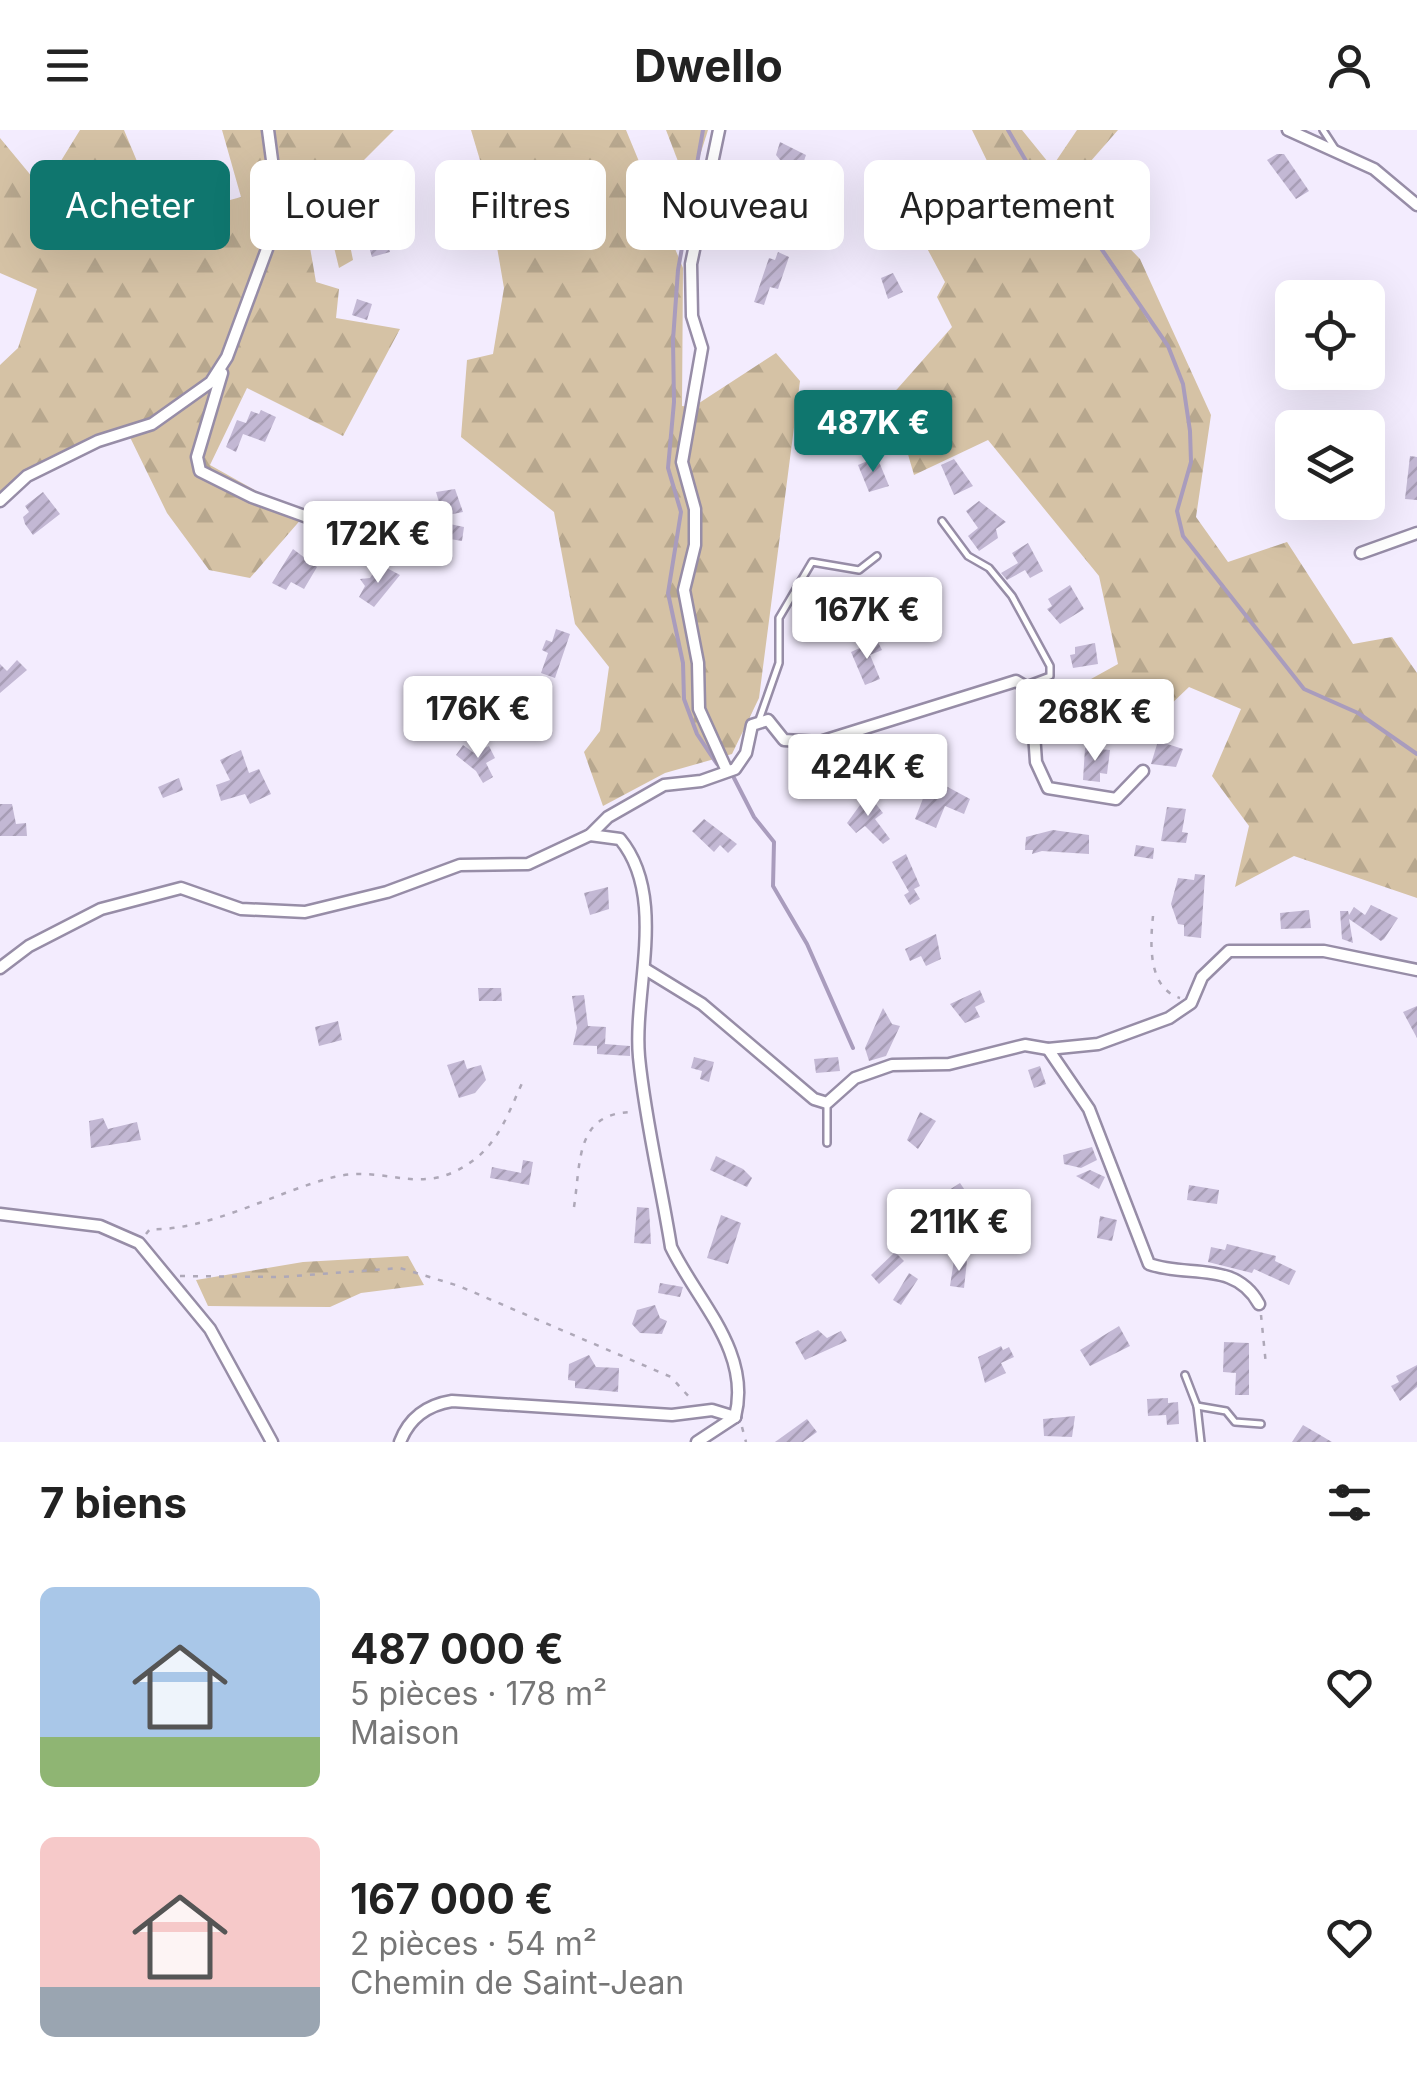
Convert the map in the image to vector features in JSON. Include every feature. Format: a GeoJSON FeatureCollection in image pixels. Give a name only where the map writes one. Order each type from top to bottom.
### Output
{"type":"FeatureCollection","features":[{"type":"Feature","properties":{"kind":"street"},"geometry":{"type":"LineString","coordinates":[[268,130],[276,190],[267,249],[227,357],[197,457],[200,471],[252,498],[416,556]]}},
{"type":"Feature","properties":{"kind":"street"},"geometry":{"type":"LineString","coordinates":[[719,130],[692,264],[692,316],[702,348],[682,462],[695,509],[694,546],[684,590],[698,663],[698,709],[727,771]]}},
{"type":"Feature","properties":{"kind":"street"},"geometry":{"type":"LineString","coordinates":[[1288,130],[1374,169],[1417,205]]}},
{"type":"Feature","properties":{"kind":"street"},"geometry":{"type":"LineString","coordinates":[[0,501],[27,476],[98,442],[152,424],[192,399],[227,357]]}},
{"type":"Feature","properties":{"kind":"street"},"geometry":{"type":"LineString","coordinates":[[1361,553],[1417,532]]}},
{"type":"Feature","properties":{"kind":"street"},"geometry":{"type":"LineString","coordinates":[[0,968],[29,946],[102,909],[181,888],[241,909],[320,910],[460,866],[528,864],[590,835],[608,817],[664,784],[702,781],[727,771],[742,761],[752,724],[760,720],[768,720],[784,740],[804,744],[1016,681],[1031,690],[1036,762],[1048,788],[1116,800],[1143,771]]}},
{"type":"Feature","properties":{"kind":"street"},"geometry":{"type":"LineString","coordinates":[[590,835],[620,839],[634,862],[642,903],[644,969],[639,1052],[671,1247],[684,1274],[712,1309],[738,1374],[740,1398],[735,1417],[697,1442]]}},
{"type":"Feature","properties":{"kind":"street"},"geometry":{"type":"LineString","coordinates":[[644,969],[702,1004],[814,1099],[827,1104],[855,1078],[892,1065],[949,1064],[1025,1045],[1048,1050],[1098,1044],[1169,1018],[1188,1006],[1208,968],[1229,951],[1324,951],[1398,962],[1417,970]]}},
{"type":"Feature","properties":{"kind":"street"},"geometry":{"type":"LineString","coordinates":[[1048,1050],[1089,1109],[1149,1264],[1234,1277],[1250,1288],[1258,1304]]}},
{"type":"Feature","properties":{"kind":"street"},"geometry":{"type":"LineString","coordinates":[[0,1214],[100,1226],[138,1243],[210,1329],[272,1442]]}},
{"type":"Feature","properties":{"kind":"street"},"geometry":{"type":"LineString","coordinates":[[400,1442],[409,1423],[420,1413],[452,1401],[672,1415],[702,1411],[735,1417]]}},
{"type":"Feature","properties":{"kind":"lane"},"geometry":{"type":"LineString","coordinates":[[1323,130],[1329,133],[1338,153]]}},
{"type":"Feature","properties":{"kind":"lane"},"geometry":{"type":"LineString","coordinates":[[942,521],[968,556],[988,568],[1012,596],[1050,666],[1050,676],[1026,684]]}},
{"type":"Feature","properties":{"kind":"lane"},"geometry":{"type":"LineString","coordinates":[[760,720],[779,663],[779,618],[812,562],[859,570],[877,556]]}},
{"type":"Feature","properties":{"kind":"lane"},"geometry":{"type":"LineString","coordinates":[[827,1104],[827,1143]]}},
{"type":"Feature","properties":{"kind":"lane"},"geometry":{"type":"LineString","coordinates":[[1185,1374],[1197,1406],[1201,1442]]}},
{"type":"Feature","properties":{"kind":"lane"},"geometry":{"type":"LineString","coordinates":[[1197,1406],[1226,1411],[1235,1422],[1261,1424]]}},
{"type":"Feature","properties":{"kind":"path"},"geometry":{"type":"LineString","coordinates":[[1153,916],[1157,980],[1165,993],[1188,1006]]}},
{"type":"Feature","properties":{"kind":"path"},"geometry":{"type":"LineString","coordinates":[[138,1243],[150,1229],[184,1225],[335,1177],[436,1180],[474,1160],[498,1135],[523,1081]]}},
{"type":"Feature","properties":{"kind":"path"},"geometry":{"type":"LineString","coordinates":[[574,1207],[582,1155],[592,1124],[611,1112],[648,1112]]}},
{"type":"Feature","properties":{"kind":"path"},"geometry":{"type":"LineString","coordinates":[[167,1276],[281,1277],[400,1268],[459,1286],[671,1377],[702,1411]]}},
{"type":"Feature","properties":{"kind":"path"},"geometry":{"type":"LineString","coordinates":[[1258,1304],[1265,1330],[1266,1365]]}},
{"type":"Feature","properties":{"kind":"path"},"geometry":{"type":"LineString","coordinates":[[735,1417],[746,1433],[746,1442]]}},
{"type":"Feature","properties":{"kind":"green space"},"geometry":{"type":"Polygon","coordinates":[[[80,130],[124,130],[136,160],[62,160],[80,130]]]}},
{"type":"Feature","properties":{"kind":"green space"},"geometry":{"type":"Polygon","coordinates":[[[222,130],[394,130],[364,160],[250,160],[250,250],[310,250],[316,282],[339,289],[336,318],[400,329],[343,436],[247,388],[210,465],[303,517],[250,578],[209,570],[167,513],[125,427],[35,464],[0,493],[0,365],[18,348],[37,289],[0,273],[0,138],[30,174],[30,250],[230,250],[230,200],[241,197],[222,130]]]}},
{"type":"Feature","properties":{"kind":"green space"},"geometry":{"type":"Polygon","coordinates":[[[471,130],[626,130],[638,160],[626,160],[626,250],[676,250],[683,268],[682,406],[693,407],[776,353],[800,381],[759,698],[732,754],[665,773],[603,806],[584,752],[600,731],[609,667],[575,624],[554,512],[461,437],[467,360],[493,354],[504,288],[497,250],[606,250],[606,160],[480,160],[471,130]]]}},
{"type":"Feature","properties":{"kind":"green space"},"geometry":{"type":"Polygon","coordinates":[[[666,130],[708,130],[698,160],[678,160],[666,130]]]}},
{"type":"Feature","properties":{"kind":"green space"},"geometry":{"type":"Polygon","coordinates":[[[972,130],[1022,130],[1046,160],[987,160],[972,130]]]}},
{"type":"Feature","properties":{"kind":"green space"},"geometry":{"type":"Polygon","coordinates":[[[1077,130],[1118,130],[1092,160],[1057,160],[1077,130]]]}},
{"type":"Feature","properties":{"kind":"green space"},"geometry":{"type":"Polygon","coordinates":[[[335,250],[351,250],[353,260],[339,268],[335,250]]]}},
{"type":"Feature","properties":{"kind":"green space"},"geometry":{"type":"Polygon","coordinates":[[[928,250],[1131,250],[1140,259],[1211,415],[1196,517],[1228,562],[1287,542],[1353,644],[1392,637],[1417,673],[1417,898],[1294,856],[1235,887],[1249,826],[1212,776],[1241,709],[1189,687],[1149,725],[1082,684],[1118,664],[1099,576],[988,440],[914,475],[891,396],[952,327],[937,297],[945,282],[928,250]]]}},
{"type":"Feature","properties":{"kind":"green space"},"geometry":{"type":"Polygon","coordinates":[[[408,1256],[424,1285],[361,1293],[330,1307],[208,1306],[196,1280],[303,1262],[408,1256]]]}},
{"type":"Feature","properties":{"kind":"building"},"geometry":{"type":"Polygon","coordinates":[[[780,142],[806,155],[804,160],[780,160],[776,155],[780,142]]]}},
{"type":"Feature","properties":{"kind":"building"},"geometry":{"type":"Polygon","coordinates":[[[1284,154],[1309,191],[1296,199],[1267,160],[1284,154]]]}},
{"type":"Feature","properties":{"kind":"building"},"geometry":{"type":"Polygon","coordinates":[[[370,250],[389,250],[390,252],[372,257],[370,250]]]}},
{"type":"Feature","properties":{"kind":"building"},"geometry":{"type":"Polygon","coordinates":[[[778,252],[789,257],[778,289],[770,287],[764,305],[754,302],[769,258],[775,260],[778,252]]]}},
{"type":"Feature","properties":{"kind":"building"},"geometry":{"type":"Polygon","coordinates":[[[893,273],[903,292],[888,299],[881,278],[893,273]]]}},
{"type":"Feature","properties":{"kind":"building"},"geometry":{"type":"Polygon","coordinates":[[[357,299],[372,304],[367,320],[352,315],[357,299]]]}},
{"type":"Feature","properties":{"kind":"building"},"geometry":{"type":"Polygon","coordinates":[[[261,410],[276,417],[265,442],[243,434],[236,452],[226,447],[237,420],[246,423],[251,411],[259,414],[261,410]]]}},
{"type":"Feature","properties":{"kind":"building"},"geometry":{"type":"Polygon","coordinates":[[[1410,456],[1417,457],[1417,500],[1405,499],[1410,456]]]}},
{"type":"Feature","properties":{"kind":"building"},"geometry":{"type":"Polygon","coordinates":[[[877,457],[889,486],[869,492],[858,465],[877,457]]]}},
{"type":"Feature","properties":{"kind":"building"},"geometry":{"type":"Polygon","coordinates":[[[954,459],[973,486],[954,495],[941,465],[954,459]]]}},
{"type":"Feature","properties":{"kind":"building"},"geometry":{"type":"Polygon","coordinates":[[[455,489],[463,512],[443,516],[436,492],[455,489]]]}},
{"type":"Feature","properties":{"kind":"building"},"geometry":{"type":"Polygon","coordinates":[[[43,492],[60,514],[33,535],[23,517],[29,512],[25,506],[43,492]]]}},
{"type":"Feature","properties":{"kind":"building"},"geometry":{"type":"Polygon","coordinates":[[[979,501],[1006,522],[996,529],[998,538],[979,551],[968,536],[978,528],[966,511],[979,501]]]}},
{"type":"Feature","properties":{"kind":"building"},"geometry":{"type":"Polygon","coordinates":[[[445,523],[464,527],[462,541],[421,534],[421,527],[447,528],[445,523]]]}},
{"type":"Feature","properties":{"kind":"building"},"geometry":{"type":"Polygon","coordinates":[[[1028,543],[1043,571],[1030,578],[1025,570],[1007,580],[1001,573],[1018,563],[1012,553],[1028,543]]]}},
{"type":"Feature","properties":{"kind":"building"},"geometry":{"type":"Polygon","coordinates":[[[293,549],[317,567],[304,589],[291,582],[286,590],[272,583],[293,549]]]}},
{"type":"Feature","properties":{"kind":"building"},"geometry":{"type":"Polygon","coordinates":[[[383,566],[400,575],[374,607],[359,597],[365,586],[360,579],[370,578],[374,572],[378,575],[383,566]]]}},
{"type":"Feature","properties":{"kind":"building"},"geometry":{"type":"Polygon","coordinates":[[[892,579],[895,589],[862,600],[859,592],[892,579]]]}},
{"type":"Feature","properties":{"kind":"building"},"geometry":{"type":"Polygon","coordinates":[[[1070,585],[1084,609],[1060,624],[1047,609],[1052,606],[1048,599],[1070,585]]]}},
{"type":"Feature","properties":{"kind":"building"},"geometry":{"type":"Polygon","coordinates":[[[556,629],[570,634],[555,678],[541,673],[548,653],[542,650],[546,640],[552,642],[556,629]]]}},
{"type":"Feature","properties":{"kind":"building"},"geometry":{"type":"Polygon","coordinates":[[[877,640],[882,650],[870,655],[880,679],[865,685],[851,652],[877,640]]]}},
{"type":"Feature","properties":{"kind":"building"},"geometry":{"type":"Polygon","coordinates":[[[1095,643],[1098,664],[1073,668],[1070,655],[1075,654],[1075,647],[1095,643]]]}},
{"type":"Feature","properties":{"kind":"building"},"geometry":{"type":"Polygon","coordinates":[[[17,660],[27,670],[0,693],[0,664],[7,671],[17,660]]]}},
{"type":"Feature","properties":{"kind":"building"},"geometry":{"type":"Polygon","coordinates":[[[1074,688],[1089,718],[1074,725],[1070,717],[1066,718],[1059,695],[1074,688]]]}},
{"type":"Feature","properties":{"kind":"building"},"geometry":{"type":"Polygon","coordinates":[[[1158,741],[1183,749],[1176,767],[1151,764],[1158,741]]]}},
{"type":"Feature","properties":{"kind":"building"},"geometry":{"type":"Polygon","coordinates":[[[463,745],[474,753],[489,746],[495,758],[486,763],[493,777],[483,783],[476,771],[456,755],[463,745]]]}},
{"type":"Feature","properties":{"kind":"building"},"geometry":{"type":"Polygon","coordinates":[[[1085,748],[1110,750],[1107,774],[1100,773],[1100,782],[1083,780],[1085,748]]]}},
{"type":"Feature","properties":{"kind":"building"},"geometry":{"type":"Polygon","coordinates":[[[241,750],[249,773],[259,769],[271,794],[250,804],[245,794],[221,801],[216,785],[230,780],[220,760],[241,750]]]}},
{"type":"Feature","properties":{"kind":"building"},"geometry":{"type":"Polygon","coordinates":[[[179,778],[183,790],[163,798],[158,787],[179,778]]]}},
{"type":"Feature","properties":{"kind":"building"},"geometry":{"type":"Polygon","coordinates":[[[931,778],[970,799],[964,814],[945,806],[936,828],[915,819],[931,778]]]}},
{"type":"Feature","properties":{"kind":"building"},"geometry":{"type":"Polygon","coordinates":[[[868,794],[883,813],[875,819],[890,839],[883,844],[865,826],[856,833],[847,823],[868,794]]]}},
{"type":"Feature","properties":{"kind":"building"},"geometry":{"type":"Polygon","coordinates":[[[0,804],[12,804],[16,824],[26,823],[27,836],[0,836],[0,804]]]}},
{"type":"Feature","properties":{"kind":"building"},"geometry":{"type":"Polygon","coordinates":[[[1167,807],[1186,809],[1182,832],[1188,833],[1186,843],[1161,841],[1167,807]]]}},
{"type":"Feature","properties":{"kind":"building"},"geometry":{"type":"Polygon","coordinates":[[[704,819],[737,844],[728,853],[720,845],[714,852],[692,831],[704,819]]]}},
{"type":"Feature","properties":{"kind":"building"},"geometry":{"type":"Polygon","coordinates":[[[1053,830],[1089,835],[1089,854],[1032,854],[1033,850],[1025,850],[1026,837],[1053,830]]]}},
{"type":"Feature","properties":{"kind":"building"},"geometry":{"type":"Polygon","coordinates":[[[1136,845],[1154,848],[1153,859],[1134,856],[1136,845]]]}},
{"type":"Feature","properties":{"kind":"building"},"geometry":{"type":"Polygon","coordinates":[[[906,854],[920,886],[914,889],[920,899],[910,905],[904,895],[909,892],[892,862],[906,854]]]}},
{"type":"Feature","properties":{"kind":"building"},"geometry":{"type":"Polygon","coordinates":[[[1195,874],[1205,875],[1201,938],[1184,936],[1184,925],[1178,924],[1171,904],[1178,878],[1194,880],[1195,874]]]}},
{"type":"Feature","properties":{"kind":"building"},"geometry":{"type":"Polygon","coordinates":[[[608,887],[609,909],[590,915],[584,893],[608,887]]]}},
{"type":"Feature","properties":{"kind":"building"},"geometry":{"type":"Polygon","coordinates":[[[1371,905],[1398,918],[1384,939],[1381,941],[1349,919],[1353,943],[1342,939],[1340,911],[1348,911],[1349,915],[1354,907],[1365,915],[1371,905]]]}},
{"type":"Feature","properties":{"kind":"building"},"geometry":{"type":"Polygon","coordinates":[[[1309,910],[1311,928],[1281,929],[1280,913],[1309,910]]]}},
{"type":"Feature","properties":{"kind":"building"},"geometry":{"type":"Polygon","coordinates":[[[936,934],[941,959],[926,966],[921,956],[910,961],[905,949],[936,934]]]}},
{"type":"Feature","properties":{"kind":"building"},"geometry":{"type":"Polygon","coordinates":[[[478,988],[501,988],[502,1001],[479,1001],[478,988]]]}},
{"type":"Feature","properties":{"kind":"building"},"geometry":{"type":"Polygon","coordinates":[[[980,990],[985,1002],[975,1007],[980,1017],[965,1023],[950,1004],[980,990]]]}},
{"type":"Feature","properties":{"kind":"building"},"geometry":{"type":"Polygon","coordinates":[[[584,995],[588,1026],[606,1027],[605,1044],[630,1046],[630,1056],[597,1054],[597,1046],[573,1045],[577,1028],[572,996],[584,995]]]}},
{"type":"Feature","properties":{"kind":"building"},"geometry":{"type":"Polygon","coordinates":[[[1417,1006],[1417,1038],[1403,1012],[1417,1006]]]}},
{"type":"Feature","properties":{"kind":"building"},"geometry":{"type":"Polygon","coordinates":[[[883,1008],[892,1024],[900,1026],[886,1056],[869,1061],[865,1048],[883,1008]]]}},
{"type":"Feature","properties":{"kind":"building"},"geometry":{"type":"Polygon","coordinates":[[[338,1021],[342,1040],[319,1046],[315,1027],[338,1021]]]}},
{"type":"Feature","properties":{"kind":"building"},"geometry":{"type":"Polygon","coordinates":[[[694,1057],[714,1062],[709,1082],[700,1079],[702,1071],[691,1068],[694,1057]]]}},
{"type":"Feature","properties":{"kind":"building"},"geometry":{"type":"Polygon","coordinates":[[[838,1057],[840,1071],[816,1073],[814,1059],[838,1057]]]}},
{"type":"Feature","properties":{"kind":"building"},"geometry":{"type":"Polygon","coordinates":[[[464,1060],[467,1069],[481,1065],[486,1080],[475,1093],[459,1098],[447,1065],[464,1060]]]}},
{"type":"Feature","properties":{"kind":"building"},"geometry":{"type":"Polygon","coordinates":[[[1040,1066],[1046,1084],[1034,1088],[1028,1070],[1040,1066]]]}},
{"type":"Feature","properties":{"kind":"building"},"geometry":{"type":"Polygon","coordinates":[[[920,1112],[936,1121],[918,1149],[907,1140],[920,1112]]]}},
{"type":"Feature","properties":{"kind":"building"},"geometry":{"type":"Polygon","coordinates":[[[103,1118],[108,1129],[137,1122],[141,1140],[91,1148],[89,1121],[103,1118]]]}},
{"type":"Feature","properties":{"kind":"building"},"geometry":{"type":"Polygon","coordinates":[[[1092,1147],[1097,1160],[1081,1168],[1064,1164],[1063,1155],[1092,1147]]]}},
{"type":"Feature","properties":{"kind":"building"},"geometry":{"type":"Polygon","coordinates":[[[716,1156],[752,1178],[747,1187],[710,1170],[716,1156]]]}},
{"type":"Feature","properties":{"kind":"building"},"geometry":{"type":"Polygon","coordinates":[[[523,1160],[533,1162],[529,1185],[490,1178],[492,1167],[521,1173],[523,1160]]]}},
{"type":"Feature","properties":{"kind":"building"},"geometry":{"type":"Polygon","coordinates":[[[1090,1170],[1105,1177],[1099,1189],[1076,1176],[1090,1170]]]}},
{"type":"Feature","properties":{"kind":"building"},"geometry":{"type":"Polygon","coordinates":[[[960,1183],[969,1196],[952,1207],[943,1194],[960,1183]]]}},
{"type":"Feature","properties":{"kind":"building"},"geometry":{"type":"Polygon","coordinates":[[[1189,1185],[1219,1190],[1217,1204],[1187,1200],[1189,1185]]]}},
{"type":"Feature","properties":{"kind":"building"},"geometry":{"type":"Polygon","coordinates":[[[637,1207],[649,1208],[651,1244],[634,1243],[637,1207]]]}},
{"type":"Feature","properties":{"kind":"building"},"geometry":{"type":"Polygon","coordinates":[[[721,1215],[741,1223],[728,1264],[707,1258],[721,1215]]]}},
{"type":"Feature","properties":{"kind":"building"},"geometry":{"type":"Polygon","coordinates":[[[1100,1216],[1117,1220],[1112,1241],[1097,1238],[1100,1216]]]}},
{"type":"Feature","properties":{"kind":"building"},"geometry":{"type":"Polygon","coordinates":[[[1227,1244],[1276,1256],[1275,1261],[1296,1271],[1289,1285],[1254,1269],[1252,1273],[1208,1262],[1211,1247],[1225,1250],[1227,1244]]]}},
{"type":"Feature","properties":{"kind":"building"},"geometry":{"type":"Polygon","coordinates":[[[895,1252],[904,1261],[879,1284],[871,1275],[895,1252]]]}},
{"type":"Feature","properties":{"kind":"building"},"geometry":{"type":"Polygon","coordinates":[[[954,1260],[967,1261],[964,1288],[950,1286],[954,1260]]]}},
{"type":"Feature","properties":{"kind":"building"},"geometry":{"type":"Polygon","coordinates":[[[909,1273],[918,1279],[901,1305],[893,1300],[909,1273]]]}},
{"type":"Feature","properties":{"kind":"building"},"geometry":{"type":"Polygon","coordinates":[[[660,1283],[683,1287],[680,1297],[658,1293],[660,1283]]]}},
{"type":"Feature","properties":{"kind":"building"},"geometry":{"type":"Polygon","coordinates":[[[655,1305],[660,1318],[667,1321],[662,1334],[640,1333],[632,1324],[637,1310],[655,1305]]]}},
{"type":"Feature","properties":{"kind":"building"},"geometry":{"type":"Polygon","coordinates":[[[1119,1326],[1130,1346],[1090,1366],[1080,1350],[1119,1326]]]}},
{"type":"Feature","properties":{"kind":"building"},"geometry":{"type":"Polygon","coordinates":[[[818,1330],[827,1338],[841,1331],[847,1341],[805,1360],[795,1342],[818,1330]]]}},
{"type":"Feature","properties":{"kind":"building"},"geometry":{"type":"Polygon","coordinates":[[[1224,1342],[1249,1343],[1249,1395],[1235,1395],[1236,1373],[1223,1372],[1224,1342]]]}},
{"type":"Feature","properties":{"kind":"building"},"geometry":{"type":"Polygon","coordinates":[[[1001,1346],[1003,1350],[1009,1347],[1014,1357],[1001,1363],[1006,1373],[985,1383],[978,1357],[1001,1346]]]}},
{"type":"Feature","properties":{"kind":"building"},"geometry":{"type":"Polygon","coordinates":[[[589,1355],[596,1367],[619,1368],[618,1392],[575,1388],[575,1381],[568,1380],[569,1364],[589,1355]]]}},
{"type":"Feature","properties":{"kind":"building"},"geometry":{"type":"Polygon","coordinates":[[[1417,1365],[1417,1387],[1400,1401],[1391,1386],[1399,1382],[1396,1376],[1417,1365]]]}},
{"type":"Feature","properties":{"kind":"building"},"geometry":{"type":"Polygon","coordinates":[[[1168,1398],[1168,1403],[1178,1402],[1179,1424],[1167,1425],[1166,1415],[1148,1416],[1147,1399],[1168,1398]]]}},
{"type":"Feature","properties":{"kind":"building"},"geometry":{"type":"Polygon","coordinates":[[[1075,1416],[1072,1437],[1044,1436],[1043,1419],[1075,1416]]]}},
{"type":"Feature","properties":{"kind":"building"},"geometry":{"type":"Polygon","coordinates":[[[807,1419],[817,1432],[803,1442],[775,1442],[807,1419]]]}},
{"type":"Feature","properties":{"kind":"building"},"geometry":{"type":"Polygon","coordinates":[[[1303,1425],[1332,1442],[1292,1442],[1303,1425]]]}},
{"type":"Feature","properties":{"kind":"waterway"},"geometry":{"type":"LineString","coordinates":[[703,130],[678,270],[668,468],[681,512],[668,593],[683,663],[684,699],[697,734],[717,764]]}},
{"type":"Feature","properties":{"kind":"waterway"},"geometry":{"type":"LineString","coordinates":[[1008,130],[1040,185],[1096,241],[1168,346],[1183,384],[1190,431],[1191,462],[1177,511],[1183,536],[1304,689],[1358,713],[1417,754]]}},
{"type":"Feature","properties":{"kind":"waterway"},"geometry":{"type":"LineString","coordinates":[[734,778],[754,817],[774,842],[773,886],[807,944],[853,1048]]}}]}
